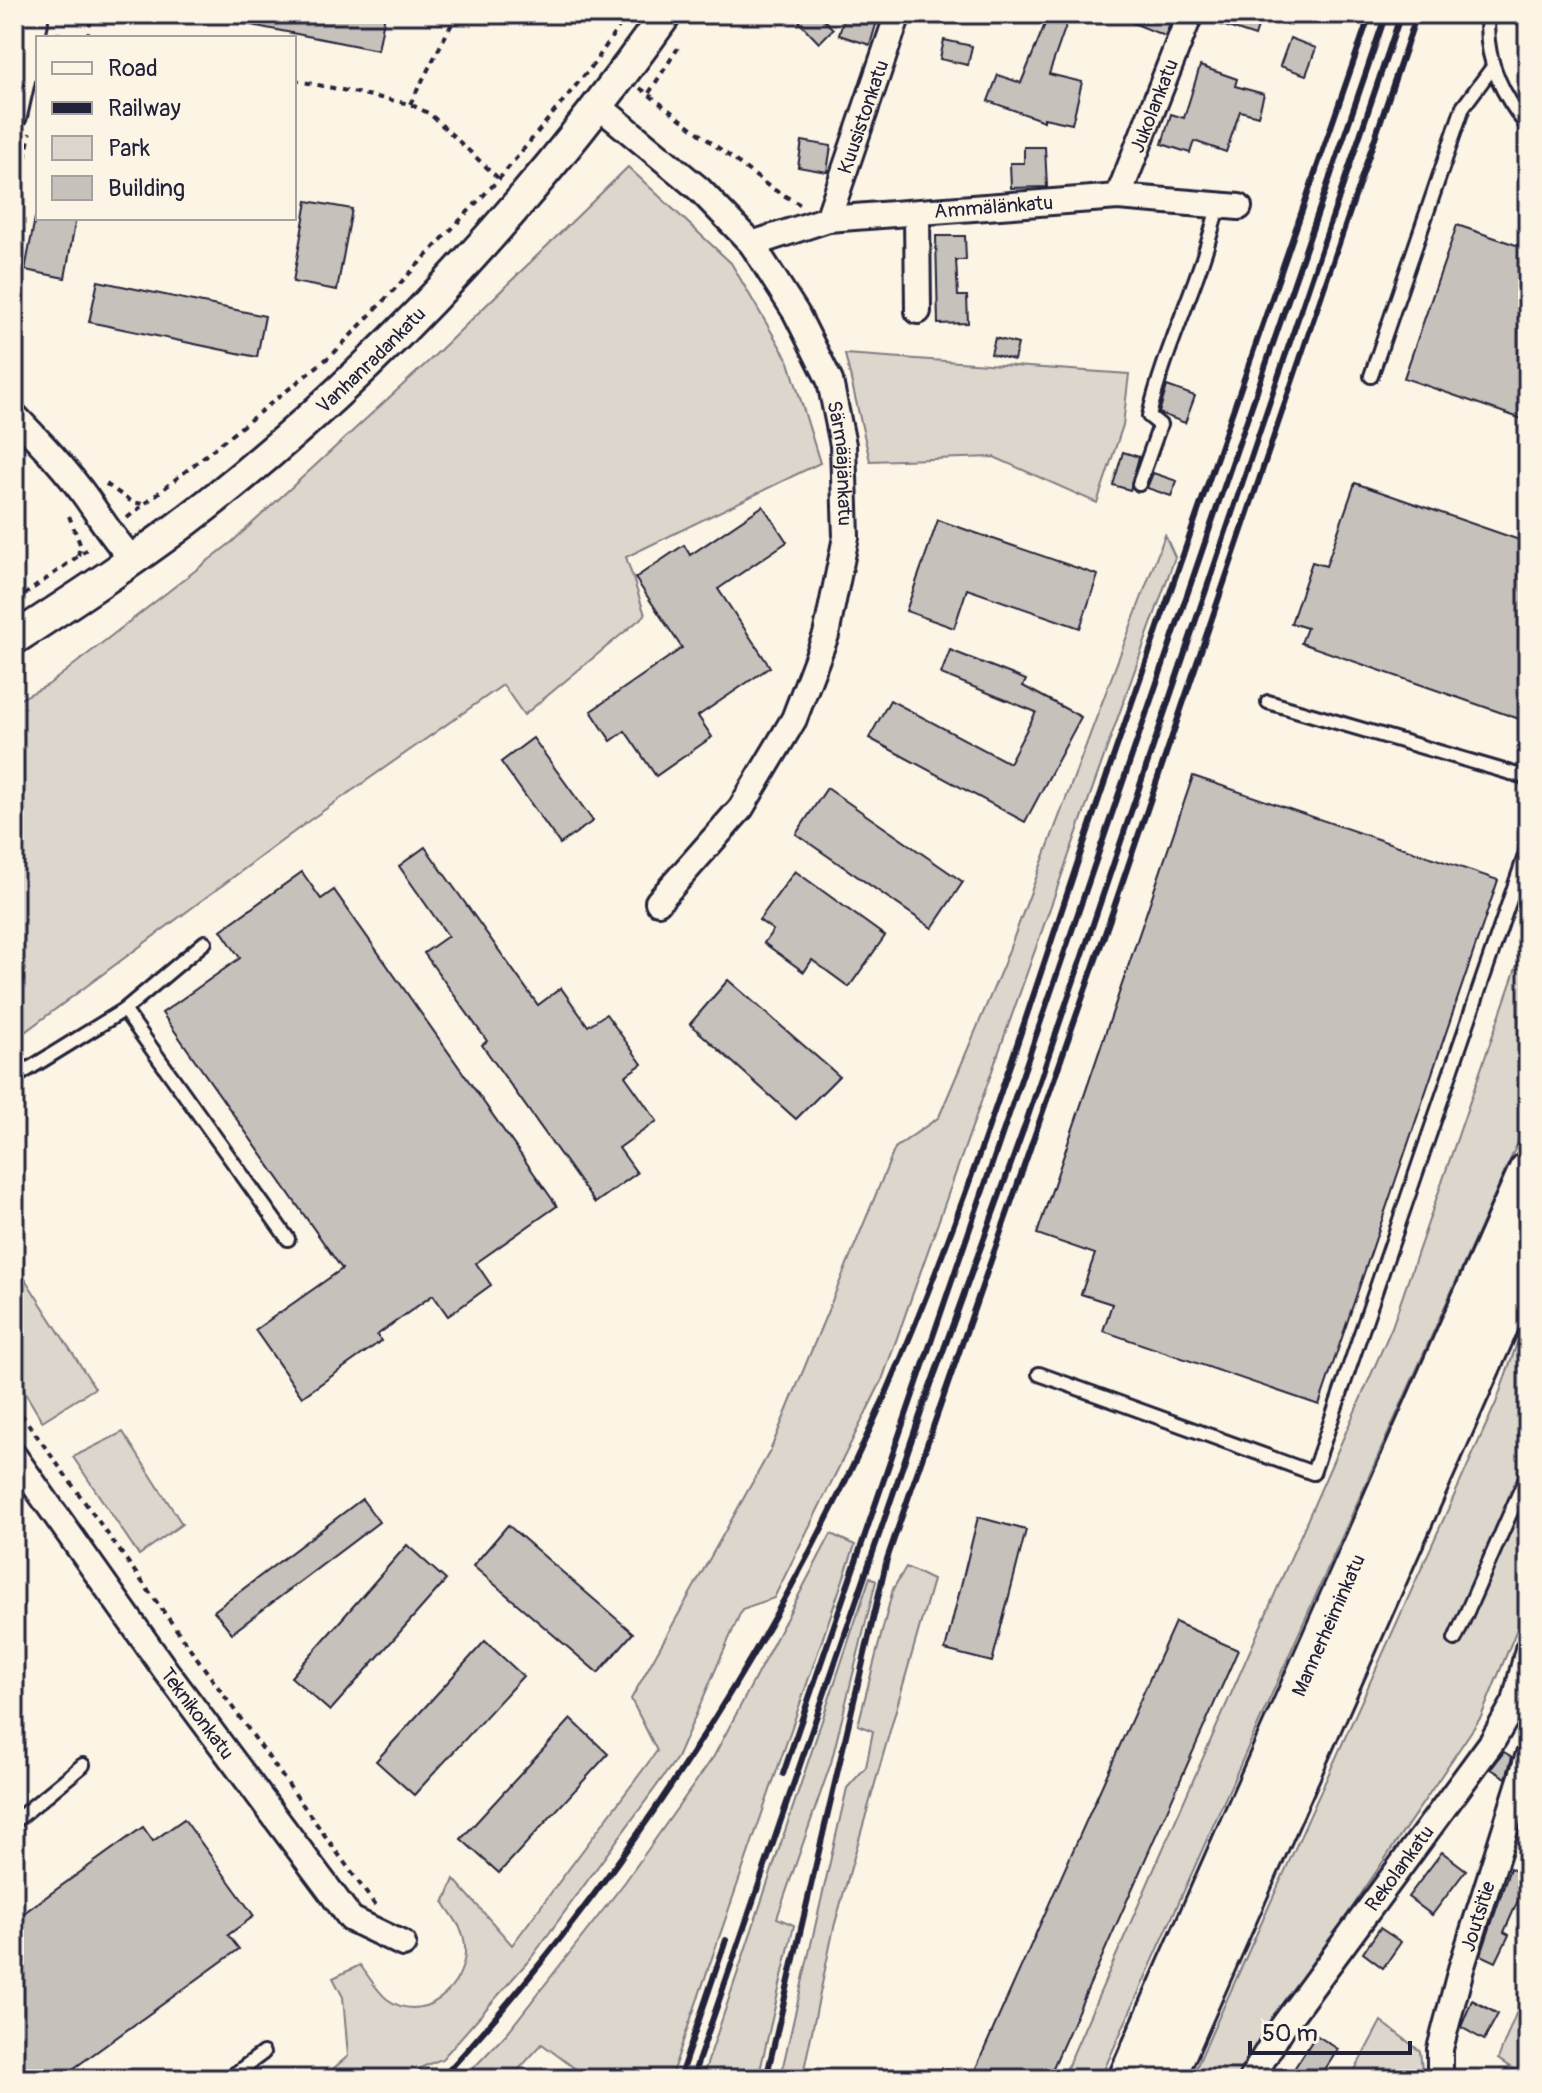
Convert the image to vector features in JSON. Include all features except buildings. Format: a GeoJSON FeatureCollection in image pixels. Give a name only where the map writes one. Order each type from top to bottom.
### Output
{"type":"FeatureCollection","features":[{"type":"Feature","properties":{"kind":"main road","name":"Mannerheiminkatu"},"geometry":{"type":"LineString","coordinates":[[1128,2079],[1528,1172]]}},
{"type":"Feature","properties":{"kind":"main road","name":"Mannerheiminkatu"},"geometry":{"type":"LineString","coordinates":[[1165,2079],[1524,1279]]}},
{"type":"Feature","properties":{"kind":"street","name":"Vanhanradankatu"},"geometry":{"type":"LineString","coordinates":[[14,639],[133,560],[277,446],[387,346],[483,245],[600,107],[666,14]]}},
{"type":"Feature","properties":{"kind":"street","name":"Kuusistonkatu"},"geometry":{"type":"LineString","coordinates":[[828,219],[898,14]]}},
{"type":"Feature","properties":{"kind":"street","name":"Jukolankatu"},"geometry":{"type":"LineString","coordinates":[[1118,197],[1190,14]]}},
{"type":"Feature","properties":{"kind":"street"},"geometry":{"type":"LineString","coordinates":[[23,120],[27,24]]}},
{"type":"Feature","properties":{"kind":"street","name":"Särmääjänkatu"},"geometry":{"type":"LineString","coordinates":[[600,107],[699,189],[752,244],[796,313],[830,381],[843,445],[846,537],[826,635],[794,719],[741,808],[658,902]]}},
{"type":"Feature","properties":{"kind":"street","name":"Ämmälänkatu"},"geometry":{"type":"LineString","coordinates":[[752,244],[828,219],[1118,197],[1229,206]]}},
{"type":"Feature","properties":{"kind":"street"},"geometry":{"type":"LineString","coordinates":[[917,214],[918,311]]}},
{"type":"Feature","properties":{"kind":"street"},"geometry":{"type":"LineString","coordinates":[[14,415],[88,500],[108,533],[133,560]]}},
{"type":"Feature","properties":{"kind":"street"},"geometry":{"type":"LineString","coordinates":[[1485,1267],[1524,1279]]}},
{"type":"Feature","properties":{"kind":"street","name":"Teknikonkatu"},"geometry":{"type":"LineString","coordinates":[[14,1456],[166,1671],[351,1919],[403,1944]]}},
{"type":"Feature","properties":{"kind":"street","name":"Rekolankatu"},"geometry":{"type":"LineString","coordinates":[[1251,2079],[1283,2026],[1492,1742],[1515,1702],[1528,1649]]}},
{"type":"Feature","properties":{"kind":"street","name":"Joutsitie"},"geometry":{"type":"LineString","coordinates":[[1440,2079],[1440,2049],[1461,1969],[1528,1757]]}},
{"type":"Feature","properties":{"kind":"lane"},"geometry":{"type":"LineString","coordinates":[[1488,14],[1492,68],[1515,111],[1528,127]]}},
{"type":"Feature","properties":{"kind":"lane"},"geometry":{"type":"LineString","coordinates":[[1371,376],[1463,107],[1492,68]]}},
{"type":"Feature","properties":{"kind":"lane"},"geometry":{"type":"LineString","coordinates":[[1139,484],[1160,425],[1149,416],[1158,379],[1229,206]]}},
{"type":"Feature","properties":{"kind":"lane"},"geometry":{"type":"LineString","coordinates":[[1268,702],[1528,778]]}},
{"type":"Feature","properties":{"kind":"lane"},"geometry":{"type":"LineString","coordinates":[[1039,1374],[1313,1473],[1528,847]]}},
{"type":"Feature","properties":{"kind":"lane"},"geometry":{"type":"LineString","coordinates":[[14,1078],[124,1010],[205,942]]}},
{"type":"Feature","properties":{"kind":"lane"},"geometry":{"type":"LineString","coordinates":[[124,1010],[288,1239]]}},
{"type":"Feature","properties":{"kind":"lane"},"geometry":{"type":"LineString","coordinates":[[1455,1639],[1528,1473]]}},
{"type":"Feature","properties":{"kind":"lane"},"geometry":{"type":"LineString","coordinates":[[14,1822],[83,1765]]}},
{"type":"Feature","properties":{"kind":"lane"},"geometry":{"type":"LineString","coordinates":[[228,2079],[263,2053]]}},
{"type":"Feature","properties":{"kind":"path"},"geometry":{"type":"LineString","coordinates":[[87,36],[92,14]]}},
{"type":"Feature","properties":{"kind":"path"},"geometry":{"type":"LineString","coordinates":[[410,104],[457,14]]}},
{"type":"Feature","properties":{"kind":"path"},"geometry":{"type":"LineString","coordinates":[[14,602],[78,557],[334,353],[499,179],[596,61],[627,14]]}},
{"type":"Feature","properties":{"kind":"path"},"geometry":{"type":"LineString","coordinates":[[27,24],[78,36]]}},
{"type":"Feature","properties":{"kind":"path"},"geometry":{"type":"LineString","coordinates":[[649,94],[678,48]]}},
{"type":"Feature","properties":{"kind":"path"},"geometry":{"type":"LineString","coordinates":[[596,61],[623,75],[771,188],[828,219]]}},
{"type":"Feature","properties":{"kind":"path"},"geometry":{"type":"LineString","coordinates":[[296,80],[410,104],[430,114],[499,179]]}},
{"type":"Feature","properties":{"kind":"path"},"geometry":{"type":"LineString","coordinates":[[14,217],[23,120]]}},
{"type":"Feature","properties":{"kind":"path"},"geometry":{"type":"LineString","coordinates":[[63,504],[76,529],[80,544],[78,557]]}},
{"type":"Feature","properties":{"kind":"path"},"geometry":{"type":"LineString","coordinates":[[14,1404],[403,1944]]}},
{"type":"Feature","properties":{"kind":"green space"},"geometry":{"type":"Polygon","coordinates":[[[628,167],[731,263],[789,362],[820,463],[626,557],[645,615],[524,715],[503,685],[310,820],[14,1040],[14,702],[48,685],[232,542],[430,360],[628,167]]]}},
{"type":"Feature","properties":{"kind":"green space"},"geometry":{"type":"Polygon","coordinates":[[[845,354],[1129,374],[1123,425],[1097,503],[994,457],[870,461],[845,354]]]}},
{"type":"Feature","properties":{"kind":"green space"},"geometry":{"type":"Polygon","coordinates":[[[1165,535],[1175,557],[882,1380],[774,1598],[742,1609],[677,1758],[531,1958],[442,2059],[422,2067],[410,2079],[321,2079],[348,2056],[343,1997],[333,1978],[360,1965],[387,1999],[403,2007],[418,2008],[445,1994],[462,1967],[465,1951],[462,1931],[444,1903],[454,1879],[512,1945],[657,1751],[631,1699],[770,1451],[895,1148],[939,1117],[1003,966],[1165,535]]]}},
{"type":"Feature","properties":{"kind":"green space"},"geometry":{"type":"Polygon","coordinates":[[[1528,933],[1528,1120],[1100,2079],[1062,2079],[1392,1327],[1528,933]]]}},
{"type":"Feature","properties":{"kind":"green space"},"geometry":{"type":"Polygon","coordinates":[[[14,1262],[95,1388],[42,1421],[14,1374],[14,1262]]]}},
{"type":"Feature","properties":{"kind":"green space"},"geometry":{"type":"Polygon","coordinates":[[[1517,1343],[1528,1351],[1528,1602],[1481,1717],[1236,2079],[1191,2079],[1496,1403],[1517,1343]]]}},
{"type":"Feature","properties":{"kind":"green space"},"geometry":{"type":"Polygon","coordinates":[[[123,1432],[182,1524],[139,1555],[73,1457],[123,1432]]]}},
{"type":"Feature","properties":{"kind":"green space"},"geometry":{"type":"Polygon","coordinates":[[[831,1534],[855,1545],[670,2079],[589,2079],[542,2044],[510,2079],[463,2079],[507,2033],[625,1882],[714,1756],[831,1534]]]}},
{"type":"Feature","properties":{"kind":"green space"},"geometry":{"type":"Polygon","coordinates":[[[906,1567],[933,1580],[834,1927],[802,2079],[780,2079],[847,1788],[866,1767],[873,1731],[858,1725],[893,1589],[906,1567]]]}},
{"type":"Feature","properties":{"kind":"green space"},"geometry":{"type":"Polygon","coordinates":[[[870,1577],[876,1581],[831,1763],[777,1918],[794,1925],[758,2079],[702,2079],[870,1577]]]}},
{"type":"Feature","properties":{"kind":"green space"},"geometry":{"type":"Polygon","coordinates":[[[1528,1983],[1528,2057],[1519,2073],[1498,2059],[1528,1983]]]}},
{"type":"Feature","properties":{"kind":"green space"},"geometry":{"type":"Polygon","coordinates":[[[1381,2021],[1420,2051],[1423,2079],[1350,2079],[1381,2021]]]}},
{"type":"Feature","properties":{"kind":"railway"},"geometry":{"type":"LineString","coordinates":[[441,2079],[574,1921],[693,1752],[798,1574],[888,1389],[976,1165],[1370,14]]}},
{"type":"Feature","properties":{"kind":"railway"},"geometry":{"type":"LineString","coordinates":[[783,1774],[1386,14]]}},
{"type":"Feature","properties":{"kind":"railway"},"geometry":{"type":"LineString","coordinates":[[692,2079],[925,1401],[1024,1128],[1401,14]]}},
{"type":"Feature","properties":{"kind":"railway"},"geometry":{"type":"LineString","coordinates":[[766,2079],[887,1559],[1111,916],[1417,14]]}},
{"type":"Feature","properties":{"kind":"railway"},"geometry":{"type":"LineString","coordinates":[[679,2079],[726,1940]]}}]}
